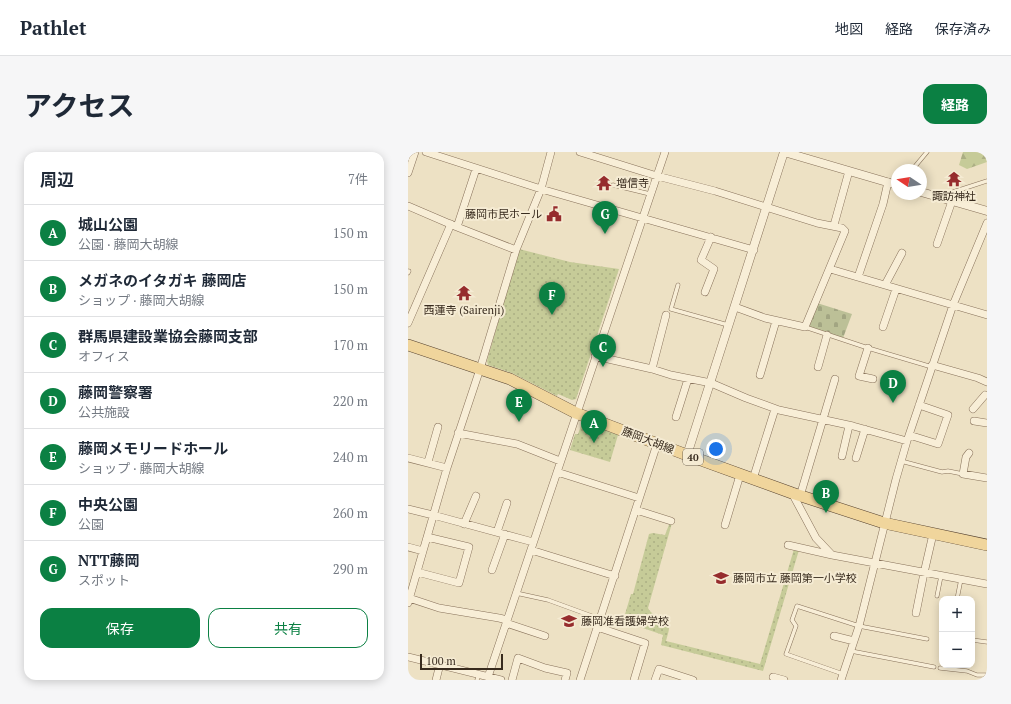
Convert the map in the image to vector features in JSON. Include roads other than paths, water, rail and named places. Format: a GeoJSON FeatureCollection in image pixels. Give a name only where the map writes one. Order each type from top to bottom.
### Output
{"type":"FeatureCollection","features":[{"type":"Feature","properties":{"kind":"main road","name":"藤岡大胡線"},"geometry":{"type":"LineString","coordinates":[[408,345],[480,368],[510,380],[576,412],[740,475],[884,523],[987,545]]}},
{"type":"Feature","properties":{"kind":"street"},"geometry":{"type":"LineString","coordinates":[[408,173],[415,152]]}},
{"type":"Feature","properties":{"kind":"street"},"geometry":{"type":"LineString","coordinates":[[426,152],[541,189],[754,250]]}},
{"type":"Feature","properties":{"kind":"street"},"geometry":{"type":"LineString","coordinates":[[545,636],[499,618],[439,608],[409,600],[447,468],[480,368],[516,250],[541,189],[551,152]]}},
{"type":"Feature","properties":{"kind":"street"},"geometry":{"type":"LineString","coordinates":[[580,152],[656,176],[715,191],[817,223],[834,225],[845,231],[805,327],[765,318],[735,307]]}},
{"type":"Feature","properties":{"kind":"street"},"geometry":{"type":"LineString","coordinates":[[488,677],[576,412],[665,152]]}},
{"type":"Feature","properties":{"kind":"street"},"geometry":{"type":"LineString","coordinates":[[687,455],[754,250],[784,152],[891,183]]}},
{"type":"Feature","properties":{"kind":"street"},"geometry":{"type":"LineString","coordinates":[[408,323],[412,304],[454,226],[476,169]]}},
{"type":"Feature","properties":{"kind":"street"},"geometry":{"type":"LineString","coordinates":[[834,225],[849,171]]}},
{"type":"Feature","properties":{"kind":"street"},"geometry":{"type":"LineString","coordinates":[[858,278],[883,204],[888,182]]}},
{"type":"Feature","properties":{"kind":"street"},"geometry":{"type":"LineString","coordinates":[[927,194],[987,211]]}},
{"type":"Feature","properties":{"kind":"street"},"geometry":{"type":"LineString","coordinates":[[937,244],[949,200]]}},
{"type":"Feature","properties":{"kind":"street"},"geometry":{"type":"LineString","coordinates":[[408,206],[516,250]]}},
{"type":"Feature","properties":{"kind":"street"},"geometry":{"type":"LineString","coordinates":[[842,677],[859,626],[884,523],[908,438],[953,305],[987,223]]}},
{"type":"Feature","properties":{"kind":"street"},"geometry":{"type":"LineString","coordinates":[[705,292],[714,269],[701,260],[711,237]]}},
{"type":"Feature","properties":{"kind":"street"},"geometry":{"type":"LineString","coordinates":[[885,285],[902,253]]}},
{"type":"Feature","properties":{"kind":"street"},"geometry":{"type":"LineString","coordinates":[[830,270],[987,315]]}},
{"type":"Feature","properties":{"kind":"street"},"geometry":{"type":"LineString","coordinates":[[883,327],[896,289]]}},
{"type":"Feature","properties":{"kind":"street"},"geometry":{"type":"LineString","coordinates":[[652,369],[666,315]]}},
{"type":"Feature","properties":{"kind":"street"},"geometry":{"type":"LineString","coordinates":[[760,375],[776,321]]}},
{"type":"Feature","properties":{"kind":"street"},"geometry":{"type":"LineString","coordinates":[[818,367],[827,334]]}},
{"type":"Feature","properties":{"kind":"street"},"geometry":{"type":"LineString","coordinates":[[868,348],[859,376],[873,380]]}},
{"type":"Feature","properties":{"kind":"street"},"geometry":{"type":"LineString","coordinates":[[595,356],[688,379],[711,383],[775,409],[865,430],[938,444],[948,415],[919,406]]}},
{"type":"Feature","properties":{"kind":"street"},"geometry":{"type":"LineString","coordinates":[[932,366],[978,378],[987,382]]}},
{"type":"Feature","properties":{"kind":"street"},"geometry":{"type":"LineString","coordinates":[[676,418],[688,379]]}},
{"type":"Feature","properties":{"kind":"street"},"geometry":{"type":"LineString","coordinates":[[832,555],[816,538],[796,494],[823,420],[835,379]]}},
{"type":"Feature","properties":{"kind":"street"},"geometry":{"type":"LineString","coordinates":[[973,409],[986,396],[987,388]]}},
{"type":"Feature","properties":{"kind":"street"},"geometry":{"type":"LineString","coordinates":[[753,479],[775,409]]}},
{"type":"Feature","properties":{"kind":"street"},"geometry":{"type":"LineString","coordinates":[[974,421],[987,423]]}},
{"type":"Feature","properties":{"kind":"street"},"geometry":{"type":"LineString","coordinates":[[842,456],[849,426]]}},
{"type":"Feature","properties":{"kind":"street"},"geometry":{"type":"LineString","coordinates":[[428,462],[438,427]]}},
{"type":"Feature","properties":{"kind":"street"},"geometry":{"type":"LineString","coordinates":[[856,458],[865,430]]}},
{"type":"Feature","properties":{"kind":"street"},"geometry":{"type":"LineString","coordinates":[[458,433],[516,444],[560,461]]}},
{"type":"Feature","properties":{"kind":"street"},"geometry":{"type":"LineString","coordinates":[[580,680],[657,444]]}},
{"type":"Feature","properties":{"kind":"street"},"geometry":{"type":"LineString","coordinates":[[969,453],[966,456],[963,474],[987,478]]}},
{"type":"Feature","properties":{"kind":"street"},"geometry":{"type":"LineString","coordinates":[[408,458],[447,468]]}},
{"type":"Feature","properties":{"kind":"street"},"geometry":{"type":"LineString","coordinates":[[557,472],[639,498]]}},
{"type":"Feature","properties":{"kind":"street"},"geometry":{"type":"LineString","coordinates":[[725,525],[740,475]]}},
{"type":"Feature","properties":{"kind":"street"},"geometry":{"type":"LineString","coordinates":[[464,524],[476,496]]}},
{"type":"Feature","properties":{"kind":"street"},"geometry":{"type":"LineString","coordinates":[[497,532],[507,503]]}},
{"type":"Feature","properties":{"kind":"street"},"geometry":{"type":"LineString","coordinates":[[408,509],[505,534],[532,546],[615,576]]}},
{"type":"Feature","properties":{"kind":"street"},"geometry":{"type":"LineString","coordinates":[[636,510],[671,521]]}},
{"type":"Feature","properties":{"kind":"street"},"geometry":{"type":"LineString","coordinates":[[492,570],[505,534]]}},
{"type":"Feature","properties":{"kind":"street"},"geometry":{"type":"LineString","coordinates":[[916,613],[933,534]]}},
{"type":"Feature","properties":{"kind":"street"},"geometry":{"type":"LineString","coordinates":[[417,572],[459,583],[469,546],[427,537]]}},
{"type":"Feature","properties":{"kind":"street"},"geometry":{"type":"LineString","coordinates":[[788,545],[875,564],[987,584]]}},
{"type":"Feature","properties":{"kind":"street"},"geometry":{"type":"LineString","coordinates":[[408,547],[423,551]]}},
{"type":"Feature","properties":{"kind":"street"},"geometry":{"type":"LineString","coordinates":[[597,627],[645,643],[634,680]]}},
{"type":"Feature","properties":{"kind":"street"},"geometry":{"type":"LineString","coordinates":[[834,636],[854,641]]}},
{"type":"Feature","properties":{"kind":"street"},"geometry":{"type":"LineString","coordinates":[[408,657],[440,664],[478,677],[488,677],[501,680]]}},
{"type":"Feature","properties":{"kind":"street"},"geometry":{"type":"LineString","coordinates":[[512,680],[518,658],[545,668],[567,673],[565,680]]}},
{"type":"Feature","properties":{"kind":"street"},"geometry":{"type":"LineString","coordinates":[[436,680],[440,664]]}},
{"type":"Feature","properties":{"kind":"street"},"geometry":{"type":"LineString","coordinates":[[655,680],[659,669],[693,680]]}},
{"type":"Feature","properties":{"kind":"street"},"geometry":{"type":"LineString","coordinates":[[773,677],[784,680]]}},
{"type":"Feature","properties":{"kind":"lane"},"geometry":{"type":"LineString","coordinates":[[917,164],[927,152]]}},
{"type":"Feature","properties":{"kind":"lane"},"geometry":{"type":"LineString","coordinates":[[949,200],[953,192],[987,181]]}},
{"type":"Feature","properties":{"kind":"lane"},"geometry":{"type":"LineString","coordinates":[[613,185],[650,194]]}},
{"type":"Feature","properties":{"kind":"lane"},"geometry":{"type":"LineString","coordinates":[[678,285],[671,308],[729,325]]}},
{"type":"Feature","properties":{"kind":"lane"},"geometry":{"type":"LineString","coordinates":[[805,327],[868,348],[932,366]]}},
{"type":"Feature","properties":{"kind":"lane"},"geometry":{"type":"LineString","coordinates":[[901,461],[942,472],[948,471],[963,474]]}},
{"type":"Feature","properties":{"kind":"lane"},"geometry":{"type":"LineString","coordinates":[[937,596],[941,576]]}},
{"type":"Feature","properties":{"kind":"lane"},"geometry":{"type":"LineString","coordinates":[[958,596],[961,580]]}},
{"type":"Feature","properties":{"kind":"lane"},"geometry":{"type":"LineString","coordinates":[[516,593],[548,600],[600,619]]}},
{"type":"Feature","properties":{"kind":"lane"},"geometry":{"type":"LineString","coordinates":[[842,677],[786,654],[796,626],[792,620],[797,606],[859,626],[927,639]]}},
{"type":"Feature","properties":{"kind":"lane"},"geometry":{"type":"LineString","coordinates":[[975,640],[987,642]]}},
{"type":"Feature","properties":{"kind":"lane"},"geometry":{"type":"LineString","coordinates":[[851,651],[934,667]]}},
{"type":"Feature","properties":{"kind":"lane"},"geometry":{"type":"LineString","coordinates":[[940,668],[967,671],[977,675],[987,675]]}},
{"type":"Feature","properties":{"kind":"place","name":"諏訪神社"},"geometry":{"type":"Point","coordinates":[954,179]}},
{"type":"Feature","properties":{"kind":"place","name":"増信寺"},"geometry":{"type":"Point","coordinates":[604,183]}},
{"type":"Feature","properties":{"kind":"place","name":"藤岡市民ホール"},"geometry":{"type":"Point","coordinates":[554,214]}},
{"type":"Feature","properties":{"kind":"place","name":"NTT藤岡"},"geometry":{"type":"Point","coordinates":[605,234]}},
{"type":"Feature","properties":{"kind":"place","name":"西蓮寺 (Sairenji)"},"geometry":{"type":"Point","coordinates":[464,293]}},
{"type":"Feature","properties":{"kind":"place","name":"中央公園"},"geometry":{"type":"Point","coordinates":[552,315]}},
{"type":"Feature","properties":{"kind":"place","name":"群馬県建設業協会藤岡支部"},"geometry":{"type":"Point","coordinates":[603,367]}},
{"type":"Feature","properties":{"kind":"place","name":"藤岡警察署"},"geometry":{"type":"Point","coordinates":[893,403]}},
{"type":"Feature","properties":{"kind":"place","name":"藤岡メモリードホール"},"geometry":{"type":"Point","coordinates":[519,422]}},
{"type":"Feature","properties":{"kind":"place","name":"城山公園"},"geometry":{"type":"Point","coordinates":[594,443]}},
{"type":"Feature","properties":{"kind":"place","name":"メガネのイタガキ 藤岡店"},"geometry":{"type":"Point","coordinates":[826,513]}},
{"type":"Feature","properties":{"kind":"place","name":"藤岡市立 藤岡第一小学校"},"geometry":{"type":"Point","coordinates":[721,578]}},
{"type":"Feature","properties":{"kind":"place","name":"藤岡准看護婦学校"},"geometry":{"type":"Point","coordinates":[569,621]}}]}
